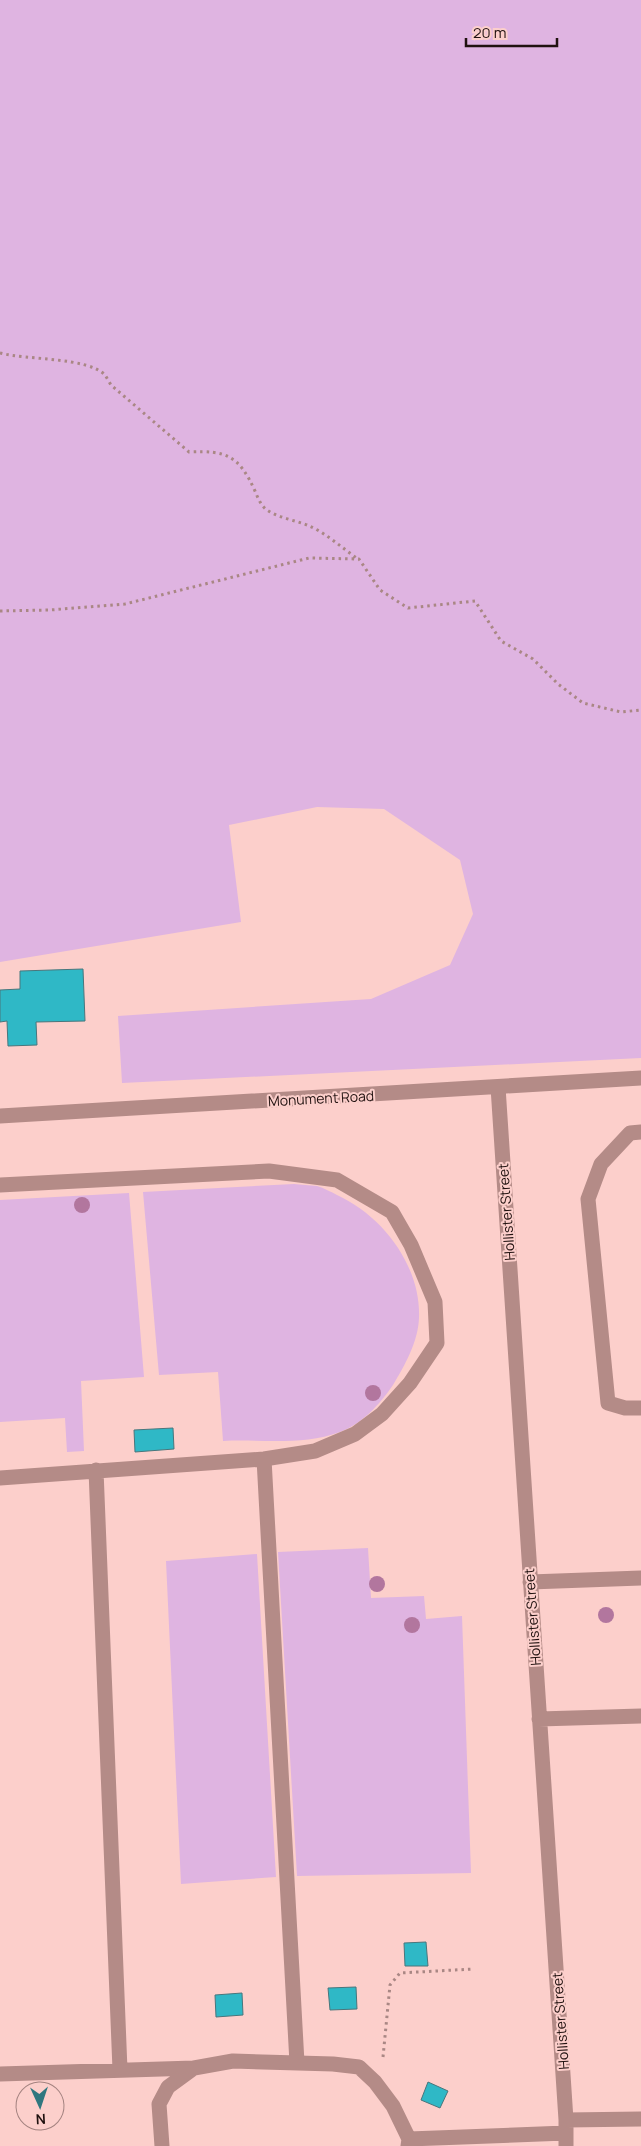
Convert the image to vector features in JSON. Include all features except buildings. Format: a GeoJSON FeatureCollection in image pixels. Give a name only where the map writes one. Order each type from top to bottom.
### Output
{"type":"FeatureCollection","features":[{"type":"Feature","properties":{"kind":"street","name":"Monument Road"},"geometry":{"type":"LineString","coordinates":[[0,1116],[641,1078]]}},
{"type":"Feature","properties":{"kind":"street","name":"Hollister Street"},"geometry":{"type":"LineString","coordinates":[[498,1087],[566,2133]]}},
{"type":"Feature","properties":{"kind":"street"},"geometry":{"type":"LineString","coordinates":[[641,1132],[630,1133],[602,1164],[588,1199],[608,1402],[625,1408],[641,1408]]}},
{"type":"Feature","properties":{"kind":"street"},"geometry":{"type":"LineString","coordinates":[[0,1185],[269,1171],[337,1180],[392,1212],[411,1245],[435,1302],[437,1344],[410,1383],[382,1414],[355,1434],[315,1451],[264,1459],[0,1478]]}},
{"type":"Feature","properties":{"kind":"street"},"geometry":{"type":"LineString","coordinates":[[264,1459],[297,2063]]}},
{"type":"Feature","properties":{"kind":"street"},"geometry":{"type":"LineString","coordinates":[[96,1470],[120,2070]]}},
{"type":"Feature","properties":{"kind":"street"},"geometry":{"type":"LineString","coordinates":[[530,1582],[641,1578]]}},
{"type":"Feature","properties":{"kind":"street"},"geometry":{"type":"LineString","coordinates":[[540,1719],[641,1716]]}},
{"type":"Feature","properties":{"kind":"street"},"geometry":{"type":"LineString","coordinates":[[0,2074],[194,2068],[233,2061],[333,2064],[360,2067],[380,2088],[393,2106],[408,2143],[566,2133],[641,2119]]}},
{"type":"Feature","properties":{"kind":"street"},"geometry":{"type":"LineString","coordinates":[[162,2146],[159,2104],[168,2087],[194,2068]]}},
{"type":"Feature","properties":{"kind":"path"},"geometry":{"type":"LineString","coordinates":[[0,353],[43,360],[60,360],[97,370],[105,375],[111,385],[189,452],[211,452],[226,455],[237,463],[248,476],[259,501],[266,510],[308,525],[359,559],[380,590],[408,608],[475,601],[500,641],[533,659],[558,684],[583,703],[621,712],[641,710]]}},
{"type":"Feature","properties":{"kind":"path"},"geometry":{"type":"LineString","coordinates":[[0,611],[50,610],[125,604],[309,558],[359,559]]}},
{"type":"Feature","properties":{"kind":"path"},"geometry":{"type":"LineString","coordinates":[[380,2088],[390,1985],[400,1973],[474,1970]]}},
{"type":"Feature","properties":{"kind":"shaded area"},"geometry":{"type":"Polygon","coordinates":[[[0,0],[641,0],[641,1058],[122,1083],[118,1016],[371,999],[450,965],[473,914],[460,860],[384,809],[317,807],[229,825],[241,922],[0,962],[0,0]]]}},
{"type":"Feature","properties":{"kind":"shaded area"},"geometry":{"type":"Polygon","coordinates":[[[294,1184],[317,1186],[330,1191],[354,1204],[384,1229],[406,1262],[413,1280],[418,1299],[419,1318],[416,1336],[406,1361],[393,1385],[370,1413],[356,1424],[340,1432],[311,1439],[223,1441],[218,1372],[159,1375],[143,1192],[294,1184]]]}},
{"type":"Feature","properties":{"kind":"shaded area"},"geometry":{"type":"Polygon","coordinates":[[[129,1193],[144,1377],[81,1381],[84,1451],[67,1452],[65,1418],[0,1422],[0,1200],[129,1193]]]}},
{"type":"Feature","properties":{"kind":"shaded area"},"geometry":{"type":"Polygon","coordinates":[[[368,1548],[371,1598],[424,1596],[426,1619],[462,1616],[471,1873],[297,1876],[278,1552],[368,1548]]]}},
{"type":"Feature","properties":{"kind":"shaded area"},"geometry":{"type":"Polygon","coordinates":[[[257,1554],[276,1877],[181,1884],[166,1561],[257,1554]]]}}]}
